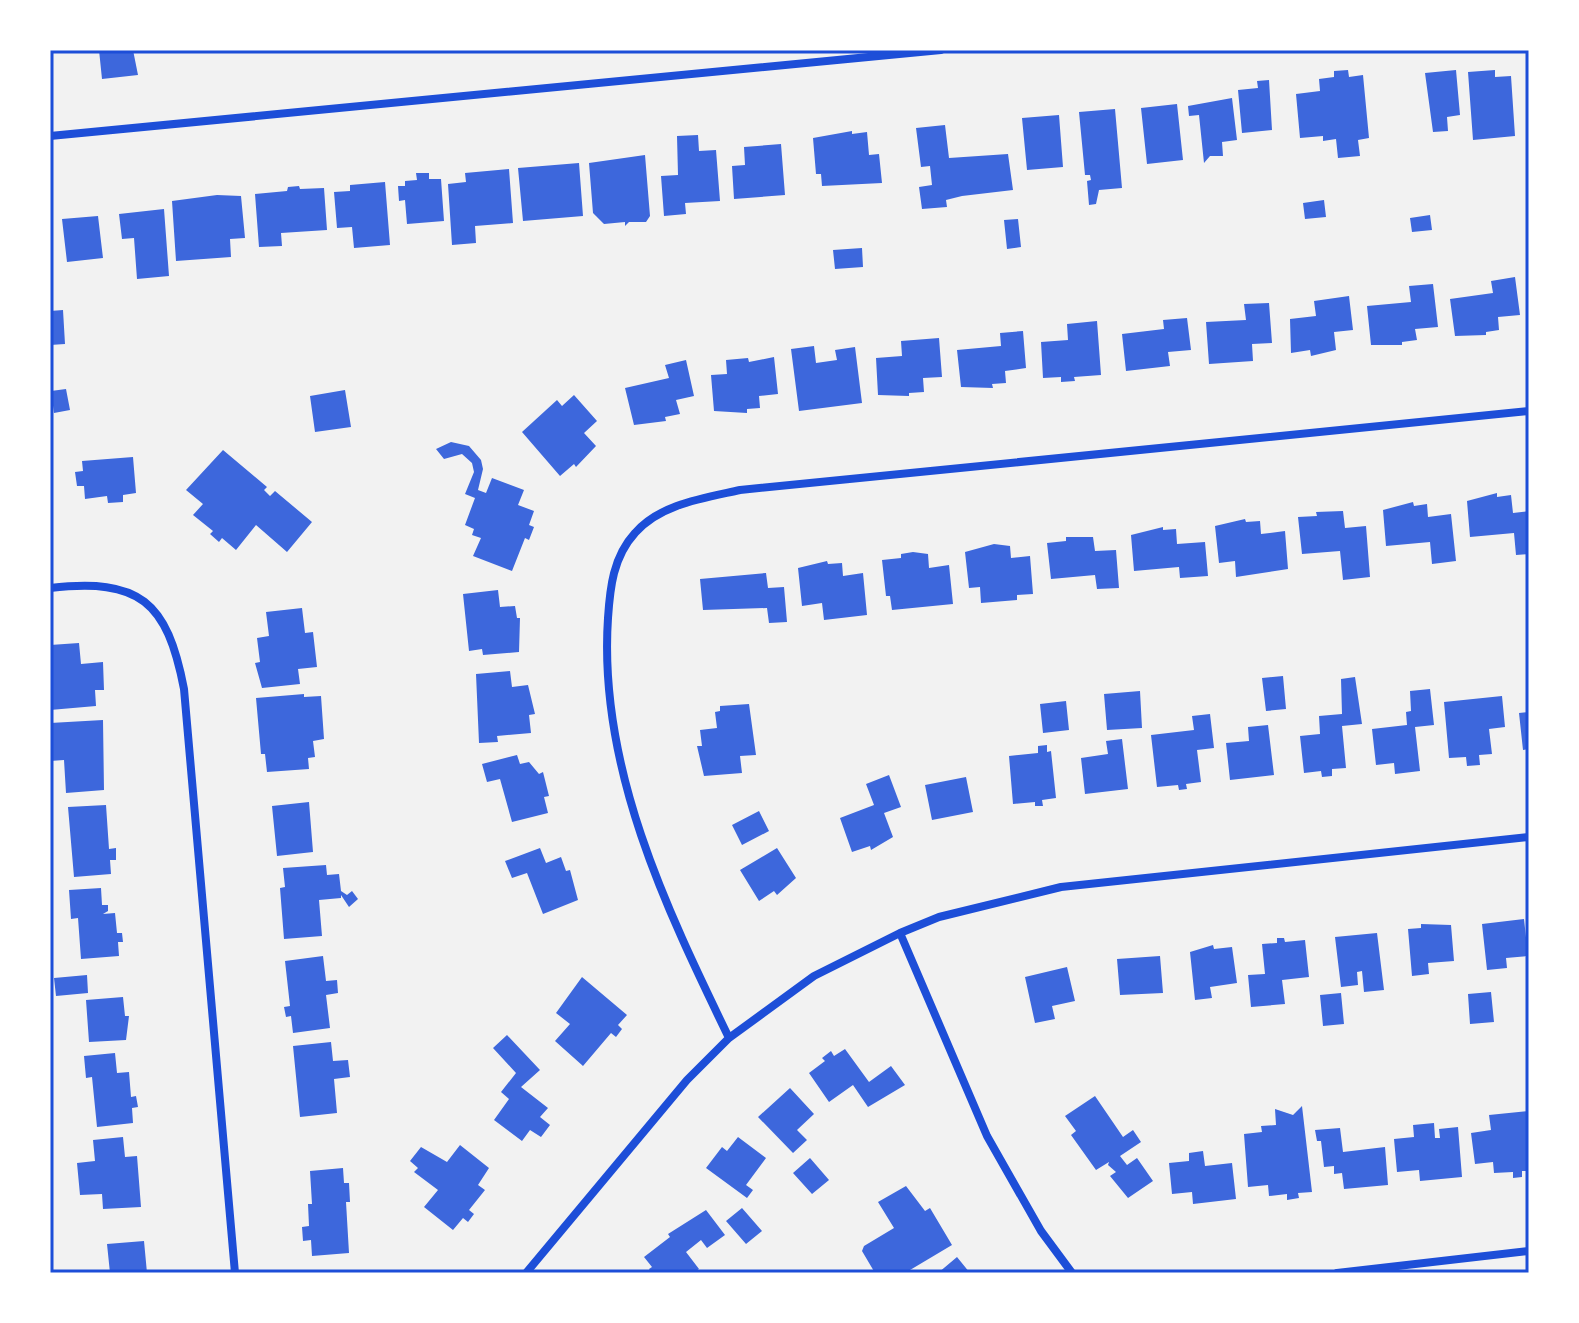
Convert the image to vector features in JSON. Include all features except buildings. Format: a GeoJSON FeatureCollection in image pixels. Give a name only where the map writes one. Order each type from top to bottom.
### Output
{"type":"FeatureCollection","features":[{"type":"Feature","properties":{"kind":"street"},"geometry":{"type":"LineString","coordinates":[[50,136],[941,50]]}},
{"type":"Feature","properties":{"kind":"street"},"geometry":{"type":"LineString","coordinates":[[729,1038],[680,937],[643,842],[612,726],[606,646],[611,575],[635,533],[677,505],[740,490],[1529,411]]}},
{"type":"Feature","properties":{"kind":"street"},"geometry":{"type":"LineString","coordinates":[[50,588],[80,584],[120,588],[161,615],[176,646],[184,689],[235,1273]]}},
{"type":"Feature","properties":{"kind":"street"},"geometry":{"type":"LineString","coordinates":[[526,1273],[687,1080],[729,1038],[814,976],[900,933],[939,917],[1061,887],[1529,837]]}},
{"type":"Feature","properties":{"kind":"street"},"geometry":{"type":"LineString","coordinates":[[900,933],[987,1136],[1041,1231],[1072,1273]]}},
{"type":"Feature","properties":{"kind":"street"},"geometry":{"type":"LineString","coordinates":[[1337,1273],[1529,1251]]}},
{"type":"Feature","properties":{"kind":"street"},"geometry":{"type":"LineString","coordinates":[[533,1264],[541,1273]]}}]}
